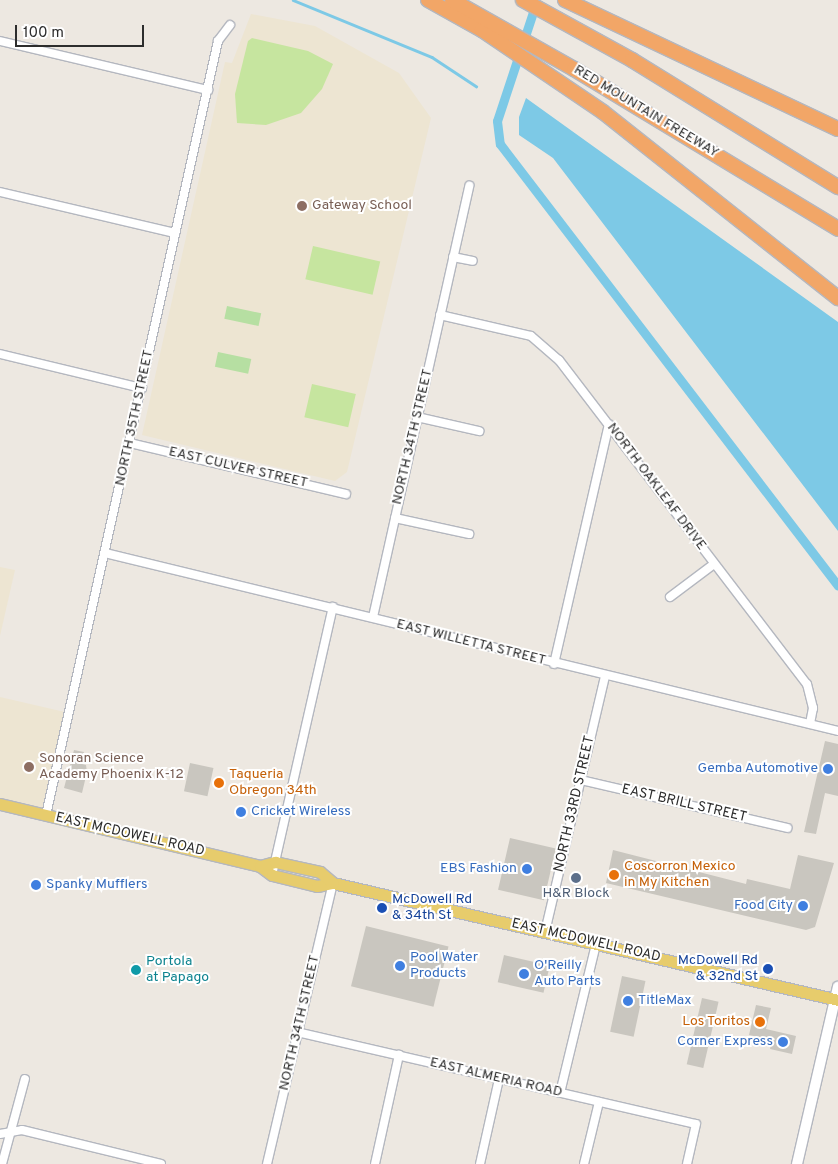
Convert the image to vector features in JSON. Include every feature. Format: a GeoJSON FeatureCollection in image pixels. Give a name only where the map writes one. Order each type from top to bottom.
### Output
{"type":"FeatureCollection","features":[{"type":"Feature","properties":{"kind":"highway"},"geometry":{"type":"LineString","coordinates":[[428,0],[484,25],[567,86],[838,298]]}},
{"type":"Feature","properties":{"kind":"highway","name":"RED MOUNTAIN FREEWAY"},"geometry":{"type":"LineString","coordinates":[[452,0],[484,25],[574,69],[838,229]]}},
{"type":"Feature","properties":{"kind":"highway"},"geometry":{"type":"LineString","coordinates":[[523,0],[590,36],[838,187]]}},
{"type":"Feature","properties":{"kind":"highway"},"geometry":{"type":"LineString","coordinates":[[565,0],[838,129]]}},
{"type":"Feature","properties":{"kind":"main road","name":"EAST MCDOWELL ROAD"},"geometry":{"type":"LineString","coordinates":[[0,804],[260,866],[272,875],[317,886],[333,883],[836,999]]}},
{"type":"Feature","properties":{"kind":"main road","name":"EAST MCDOWELL ROAD"},"geometry":{"type":"LineString","coordinates":[[260,866],[275,862],[320,872],[333,883]]}},
{"type":"Feature","properties":{"kind":"main road"},"geometry":{"type":"LineString","coordinates":[[797,1164],[838,986]]}},
{"type":"Feature","properties":{"kind":"street","name":"NORTH 35TH STREET"},"geometry":{"type":"LineString","coordinates":[[46,815],[218,41],[230,25]]}},
{"type":"Feature","properties":{"kind":"street"},"geometry":{"type":"LineString","coordinates":[[0,41],[208,90]]}},
{"type":"Feature","properties":{"kind":"street","name":"NORTH 34TH STREET"},"geometry":{"type":"LineString","coordinates":[[373,617],[469,186]]}},
{"type":"Feature","properties":{"kind":"street"},"geometry":{"type":"LineString","coordinates":[[0,192],[175,234]]}},
{"type":"Feature","properties":{"kind":"street"},"geometry":{"type":"LineString","coordinates":[[453,257],[473,261]]}},
{"type":"Feature","properties":{"kind":"street","name":"NORTH OAKLEAF DRIVE"},"geometry":{"type":"LineString","coordinates":[[440,314],[531,336],[559,360],[807,684],[812,701],[810,724]]}},
{"type":"Feature","properties":{"kind":"street"},"geometry":{"type":"LineString","coordinates":[[0,354],[142,388]]}},
{"type":"Feature","properties":{"kind":"street"},"geometry":{"type":"LineString","coordinates":[[418,417],[479,431]]}},
{"type":"Feature","properties":{"kind":"street"},"geometry":{"type":"LineString","coordinates":[[554,664],[609,424]]}},
{"type":"Feature","properties":{"kind":"street","name":"EAST CULVER STREET"},"geometry":{"type":"LineString","coordinates":[[130,443],[346,494]]}},
{"type":"Feature","properties":{"kind":"street"},"geometry":{"type":"LineString","coordinates":[[395,518],[469,534]]}},
{"type":"Feature","properties":{"kind":"street","name":"EAST WILLETTA STREET"},"geometry":{"type":"LineString","coordinates":[[105,553],[373,617],[554,664],[838,731]]}},
{"type":"Feature","properties":{"kind":"street"},"geometry":{"type":"LineString","coordinates":[[670,598],[714,564]]}},
{"type":"Feature","properties":{"kind":"street"},"geometry":{"type":"LineString","coordinates":[[272,875],[333,608]]}},
{"type":"Feature","properties":{"kind":"street","name":"NORTH 33RD STREET"},"geometry":{"type":"LineString","coordinates":[[545,932],[605,676]]}},
{"type":"Feature","properties":{"kind":"street","name":"EAST BRILL STREET"},"geometry":{"type":"LineString","coordinates":[[581,780],[787,828]]}},
{"type":"Feature","properties":{"kind":"street","name":"NORTH 34TH STREET"},"geometry":{"type":"LineString","coordinates":[[267,1164],[333,883]]}},
{"type":"Feature","properties":{"kind":"street"},"geometry":{"type":"LineString","coordinates":[[560,1092],[596,944]]}},
{"type":"Feature","properties":{"kind":"street","name":"EAST ALMERIA ROAD"},"geometry":{"type":"LineString","coordinates":[[297,1032],[696,1124],[687,1164]]}},
{"type":"Feature","properties":{"kind":"street"},"geometry":{"type":"LineString","coordinates":[[375,1164],[399,1055]]}},
{"type":"Feature","properties":{"kind":"street"},"geometry":{"type":"LineString","coordinates":[[2,1164],[12,1132],[24,1079]]}},
{"type":"Feature","properties":{"kind":"street"},"geometry":{"type":"LineString","coordinates":[[480,1164],[500,1079]]}},
{"type":"Feature","properties":{"kind":"street"},"geometry":{"type":"LineString","coordinates":[[584,1164],[599,1102]]}},
{"type":"Feature","properties":{"kind":"street"},"geometry":{"type":"LineString","coordinates":[[0,1134],[22,1130],[161,1164]]}},
{"type":"Feature","properties":{"kind":"shaded area","name":"Gateway School"},"geometry":{"type":"Polygon","coordinates":[[[251,14],[315,26],[399,73],[431,118],[347,472],[335,481],[142,435],[225,62],[232,63],[251,14]]]}},
{"type":"Feature","properties":{"kind":"shaded area"},"geometry":{"type":"Polygon","coordinates":[[[0,567],[15,570],[0,636],[0,567]]]}},
{"type":"Feature","properties":{"kind":"shaded area","name":"Sonoran Science Academy Phoenix K-12"},"geometry":{"type":"Polygon","coordinates":[[[0,697],[69,713],[46,815],[0,804],[0,697]]]}},
{"type":"Feature","properties":{"kind":"green space"},"geometry":{"type":"Polygon","coordinates":[[[252,38],[308,51],[333,64],[322,89],[301,113],[266,125],[237,123],[235,94],[248,41],[252,38]]]}},
{"type":"Feature","properties":{"kind":"green space"},"geometry":{"type":"Polygon","coordinates":[[[313,246],[380,262],[373,295],[305,279],[313,246]]]}},
{"type":"Feature","properties":{"kind":"green space"},"geometry":{"type":"Polygon","coordinates":[[[227,306],[261,313],[259,326],[224,319],[227,306]]]}},
{"type":"Feature","properties":{"kind":"green space"},"geometry":{"type":"Polygon","coordinates":[[[218,352],[251,359],[248,374],[215,367],[218,352]]]}},
{"type":"Feature","properties":{"kind":"green space"},"geometry":{"type":"Polygon","coordinates":[[[312,384],[356,394],[348,427],[304,417],[312,384]]]}},
{"type":"Feature","properties":{"kind":"water"},"geometry":{"type":"Polygon","coordinates":[[[526,98],[838,322],[838,531],[553,158],[519,135],[519,117],[526,98]]]}},
{"type":"Feature","properties":{"kind":"building","name":"Gemba Automotive"},"geometry":{"type":"Polygon","coordinates":[[[825,741],[838,744],[838,796],[825,793],[816,834],[804,832],[825,741]]]}},
{"type":"Feature","properties":{"kind":"building"},"geometry":{"type":"Polygon","coordinates":[[[74,750],[84,752],[82,764],[86,765],[87,772],[82,793],[64,788],[74,750]]]}},
{"type":"Feature","properties":{"kind":"building"},"geometry":{"type":"Polygon","coordinates":[[[190,763],[213,768],[207,796],[184,791],[190,763]]]}},
{"type":"Feature","properties":{"kind":"building","name":"EBS Fashion"},"geometry":{"type":"Polygon","coordinates":[[[510,838],[556,849],[544,900],[498,890],[510,838]]]}},
{"type":"Feature","properties":{"kind":"building"},"geometry":{"type":"Polygon","coordinates":[[[613,850],[746,884],[747,879],[790,889],[798,855],[834,863],[815,927],[806,930],[606,883],[613,850]]]}},
{"type":"Feature","properties":{"kind":"building","name":"Pool Water Products"},"geometry":{"type":"Polygon","coordinates":[[[366,926],[448,947],[433,1007],[351,986],[366,926]]]}},
{"type":"Feature","properties":{"kind":"building","name":"O'Reilly Auto Parts"},"geometry":{"type":"Polygon","coordinates":[[[504,955],[550,966],[543,993],[498,982],[504,955]]]}},
{"type":"Feature","properties":{"kind":"building","name":"Portola at Papago"},"geometry":{"type":"Polygon","coordinates":[[[133,962],[142,965],[140,977],[130,975],[133,962]]]}},
{"type":"Feature","properties":{"kind":"building","name":"TitleMax"},"geometry":{"type":"Polygon","coordinates":[[[622,976],[645,981],[634,1037],[610,1032],[622,976]]]}},
{"type":"Feature","properties":{"kind":"building"},"geometry":{"type":"Polygon","coordinates":[[[702,998],[719,1002],[703,1068],[687,1064],[702,998]]]}},
{"type":"Feature","properties":{"kind":"building"},"geometry":{"type":"Polygon","coordinates":[[[756,1005],[771,1008],[766,1029],[796,1036],[792,1054],[770,1049],[772,1040],[749,1035],[756,1005]]]}},
{"type":"Feature","properties":{"kind":"waterway"},"geometry":{"type":"LineString","coordinates":[[293,0],[432,57],[476,86]]}},
{"type":"Feature","properties":{"kind":"waterway"},"geometry":{"type":"LineString","coordinates":[[536,3],[497,121],[500,144],[838,586]]}},
{"type":"Feature","properties":{"kind":"place","name":"Gateway School"},"geometry":{"type":"Point","coordinates":[302,206]}},
{"type":"Feature","properties":{"kind":"place","name":"Sonoran Science Academy Phoenix K-12"},"geometry":{"type":"Point","coordinates":[29,767]}},
{"type":"Feature","properties":{"kind":"place","name":"Gemba Automotive"},"geometry":{"type":"Point","coordinates":[828,769]}},
{"type":"Feature","properties":{"kind":"place","name":"Taqueria Obregon 34th"},"geometry":{"type":"Point","coordinates":[219,783]}},
{"type":"Feature","properties":{"kind":"place","name":"Cricket Wireless"},"geometry":{"type":"Point","coordinates":[241,812]}},
{"type":"Feature","properties":{"kind":"place","name":"EBS Fashion"},"geometry":{"type":"Point","coordinates":[527,869]}},
{"type":"Feature","properties":{"kind":"place","name":"Coscorron Mexico in My Kitchen"},"geometry":{"type":"Point","coordinates":[614,875]}},
{"type":"Feature","properties":{"kind":"place","name":"H&R Block"},"geometry":{"type":"Point","coordinates":[576,878]}},
{"type":"Feature","properties":{"kind":"place","name":"Spanky Mufflers"},"geometry":{"type":"Point","coordinates":[36,885]}},
{"type":"Feature","properties":{"kind":"place","name":"Food City"},"geometry":{"type":"Point","coordinates":[803,906]}},
{"type":"Feature","properties":{"kind":"place","name":"McDowell Rd & 34th St"},"geometry":{"type":"Point","coordinates":[382,908]}},
{"type":"Feature","properties":{"kind":"place","name":"Pool Water Products"},"geometry":{"type":"Point","coordinates":[400,966]}},
{"type":"Feature","properties":{"kind":"place","name":"McDowell Rd & 32nd St"},"geometry":{"type":"Point","coordinates":[768,969]}},
{"type":"Feature","properties":{"kind":"place","name":"Portola at Papago"},"geometry":{"type":"Point","coordinates":[136,970]}},
{"type":"Feature","properties":{"kind":"place","name":"O'Reilly Auto Parts"},"geometry":{"type":"Point","coordinates":[524,974]}},
{"type":"Feature","properties":{"kind":"place","name":"TitleMax"},"geometry":{"type":"Point","coordinates":[628,1001]}},
{"type":"Feature","properties":{"kind":"place","name":"Los Toritos"},"geometry":{"type":"Point","coordinates":[760,1022]}},
{"type":"Feature","properties":{"kind":"place","name":"Corner Express"},"geometry":{"type":"Point","coordinates":[783,1042]}}]}
